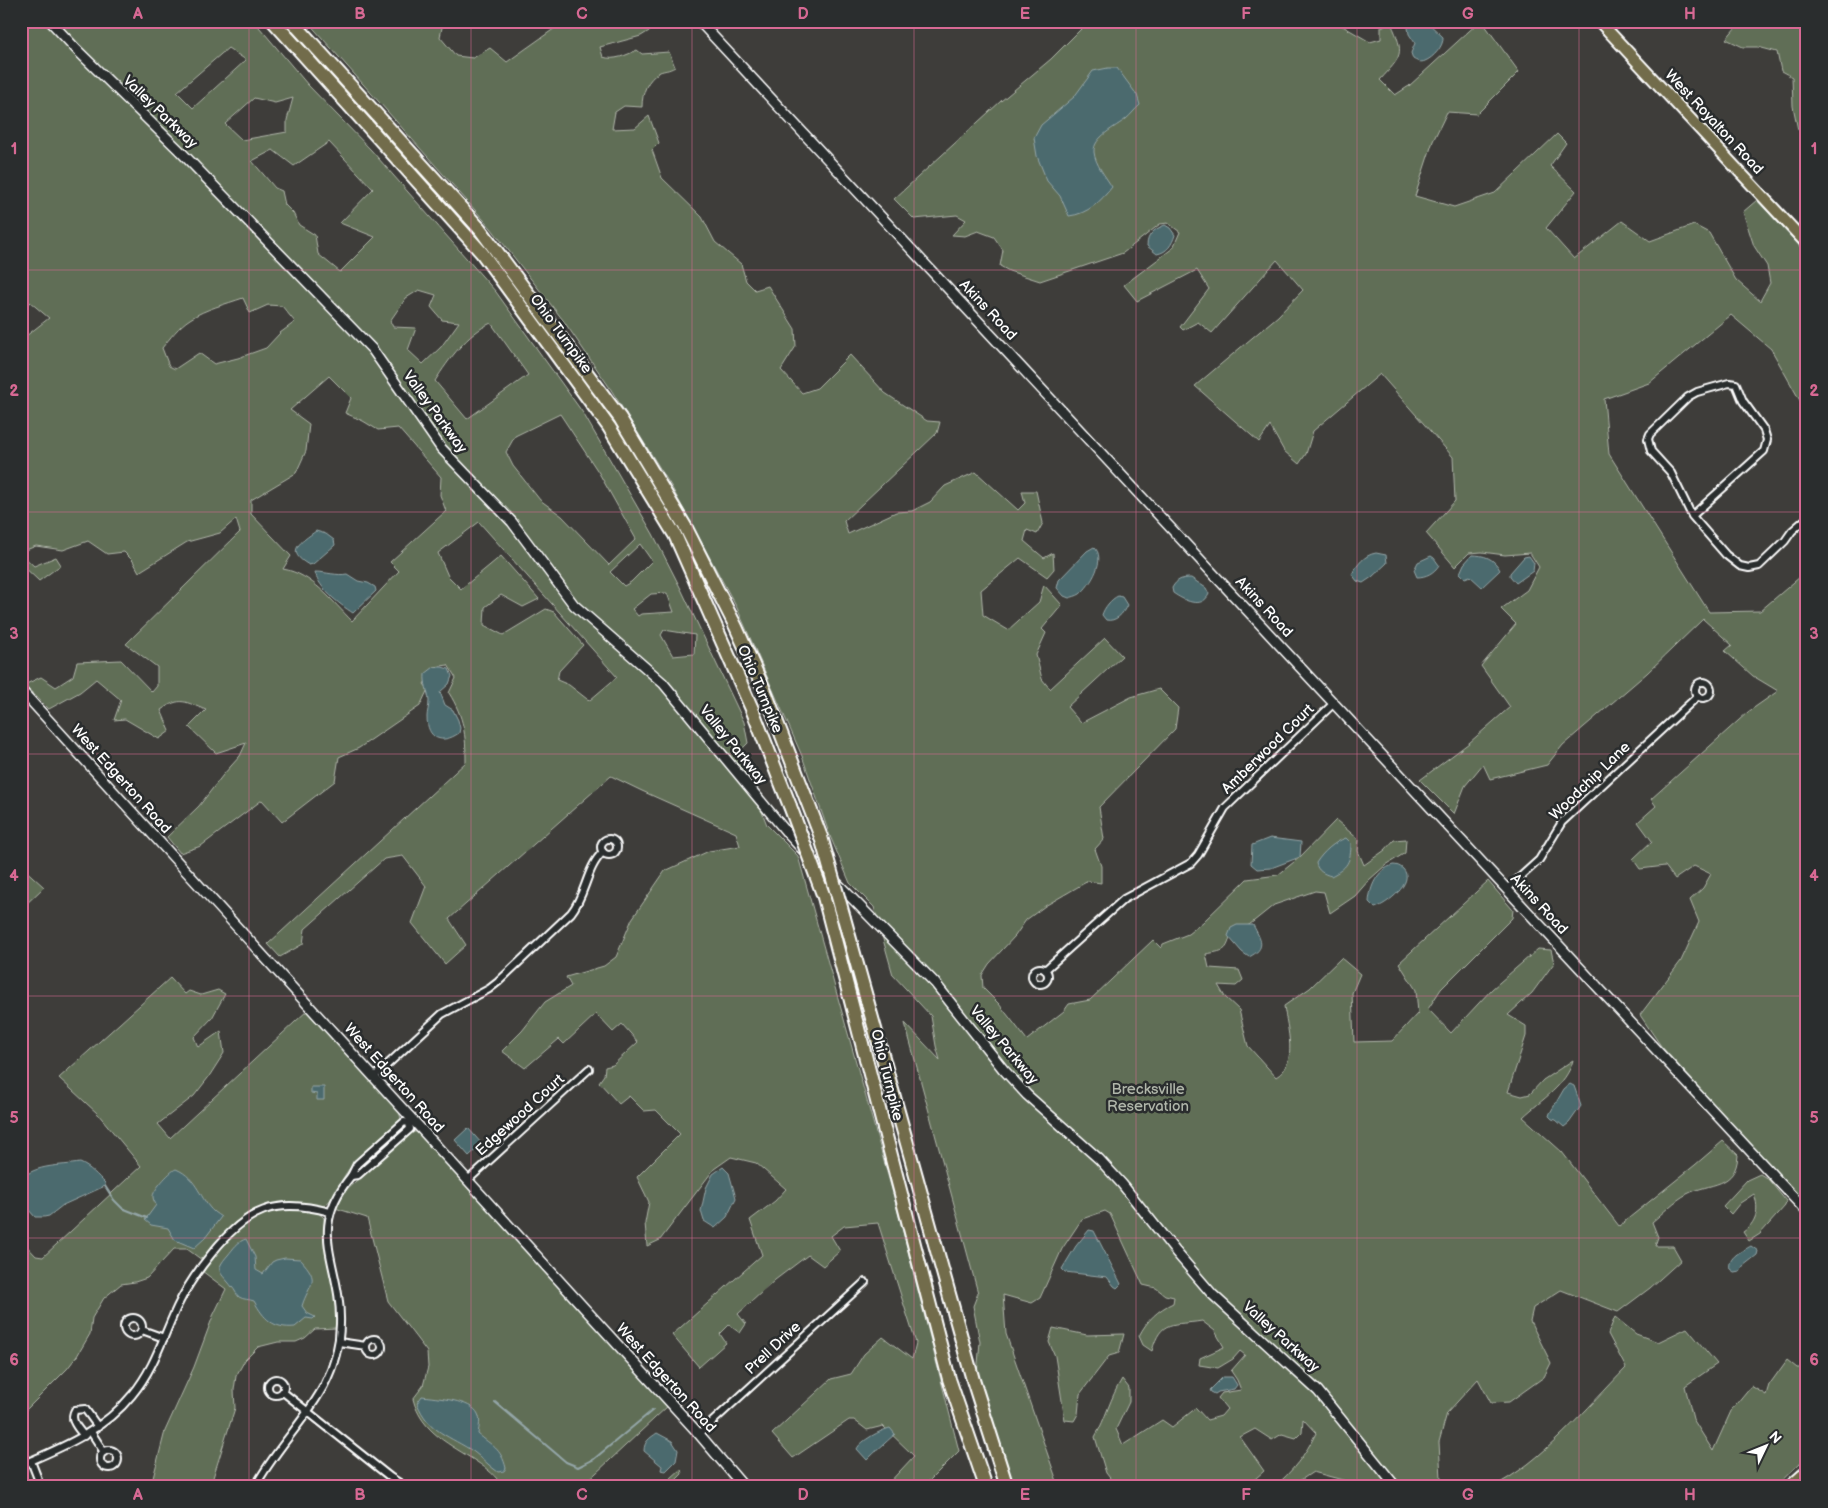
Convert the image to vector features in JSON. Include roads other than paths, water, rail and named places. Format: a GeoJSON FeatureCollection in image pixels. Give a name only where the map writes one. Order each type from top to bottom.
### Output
{"type":"FeatureCollection","features":[{"type":"Feature","properties":{"kind":"highway","name":"Ohio Turnpike"},"geometry":{"type":"LineString","coordinates":[[273,21],[482,253],[609,427],[675,535],[752,709],[824,897],[949,1379],[986,1487]]}},
{"type":"Feature","properties":{"kind":"highway","name":"Ohio Turnpike"},"geometry":{"type":"LineString","coordinates":[[292,21],[480,229],[620,418],[686,528],[736,627],[766,694],[821,837],[973,1380],[1007,1487]]}},
{"type":"Feature","properties":{"kind":"main road","name":"West Royalton Road"},"geometry":{"type":"LineString","coordinates":[[1599,21],[1807,244]]}},
{"type":"Feature","properties":{"kind":"main road"},"geometry":{"type":"LineString","coordinates":[[1789,1487],[1807,1471]]}},
{"type":"Feature","properties":{"kind":"street","name":"Valley Parkway"},"geometry":{"type":"LineString","coordinates":[[50,21],[77,50],[182,152],[365,342],[387,369],[441,448],[512,522],[574,605],[663,683],[788,834],[935,983],[1003,1070],[1027,1095],[1099,1159],[1122,1184],[1212,1294],[1318,1391],[1396,1487]]}},
{"type":"Feature","properties":{"kind":"street","name":"Akins Road"},"geometry":{"type":"LineString","coordinates":[[699,21],[1807,1212]]}},
{"type":"Feature","properties":{"kind":"street"},"geometry":{"type":"LineString","coordinates":[[1692,516],[1764,452],[1767,440],[1764,430],[1743,402],[1736,384],[1729,382],[1697,392],[1688,397],[1655,429],[1648,439],[1651,451],[1671,473],[1692,516],[1726,555],[1740,566],[1749,568],[1759,566],[1785,542],[1792,530],[1807,518]]}},
{"type":"Feature","properties":{"kind":"street","name":"West Edgerton Road"},"geometry":{"type":"LineString","coordinates":[[21,690],[374,1077],[411,1121],[468,1180],[699,1434],[744,1487]]}},
{"type":"Feature","properties":{"kind":"street","name":"Woodchip Lane"},"geometry":{"type":"LineString","coordinates":[[1507,889],[1539,860],[1562,822],[1698,696]]}},
{"type":"Feature","properties":{"kind":"street","name":"Amberwood Court"},"geometry":{"type":"LineString","coordinates":[[1045,970],[1124,898],[1191,863],[1198,855],[1226,808],[1334,703]]}},
{"type":"Feature","properties":{"kind":"street"},"geometry":{"type":"LineString","coordinates":[[374,1077],[442,1014],[489,989],[498,982],[571,913],[579,902],[594,862],[603,852]]}},
{"type":"Feature","properties":{"kind":"street","name":"Edgewood Court"},"geometry":{"type":"LineString","coordinates":[[468,1180],[589,1069]]}},
{"type":"Feature","properties":{"kind":"street"},"geometry":{"type":"LineString","coordinates":[[255,1487],[270,1461],[325,1387],[333,1368],[339,1342],[340,1324],[339,1297],[327,1235],[330,1212],[338,1194],[351,1176],[356,1164],[404,1122],[411,1121]]}},
{"type":"Feature","properties":{"kind":"street"},"geometry":{"type":"LineString","coordinates":[[21,1465],[66,1446],[91,1432],[137,1390],[152,1365],[177,1307],[194,1276],[221,1242],[243,1220],[262,1211],[284,1206],[304,1206],[330,1212]]}},
{"type":"Feature","properties":{"kind":"street","name":"Prell Drive"},"geometry":{"type":"LineString","coordinates":[[699,1434],[865,1282]]}},
{"type":"Feature","properties":{"kind":"street"},"geometry":{"type":"LineString","coordinates":[[142,1330],[164,1338]]}},
{"type":"Feature","properties":{"kind":"street"},"geometry":{"type":"LineString","coordinates":[[339,1342],[366,1346]]}},
{"type":"Feature","properties":{"kind":"street"},"geometry":{"type":"LineString","coordinates":[[283,1392],[390,1477],[406,1487]]}},
{"type":"Feature","properties":{"kind":"street"},"geometry":{"type":"LineString","coordinates":[[84,1436],[72,1420],[75,1410],[85,1409],[98,1427]]}},
{"type":"Feature","properties":{"kind":"street"},"geometry":{"type":"LineString","coordinates":[[91,1432],[104,1452]]}},
{"type":"Feature","properties":{"kind":"street"},"geometry":{"type":"LineString","coordinates":[[31,1461],[38,1479],[36,1487]]}},
{"type":"Feature","properties":{"kind":"water"},"geometry":{"type":"Polygon","coordinates":[[[1407,21],[1426,21],[1443,37],[1440,48],[1423,62],[1413,59],[1411,53],[1415,43],[1409,34],[1407,21]]]}},
{"type":"Feature","properties":{"kind":"water"},"geometry":{"type":"Polygon","coordinates":[[[1117,68],[1137,95],[1140,105],[1126,119],[1101,137],[1095,147],[1096,161],[1112,187],[1088,210],[1069,216],[1060,196],[1047,181],[1037,156],[1034,138],[1041,125],[1074,97],[1093,71],[1117,68]]]}},
{"type":"Feature","properties":{"kind":"water"},"geometry":{"type":"Polygon","coordinates":[[[1165,225],[1175,235],[1169,247],[1157,254],[1147,246],[1148,238],[1152,232],[1165,225]]]}},
{"type":"Feature","properties":{"kind":"water"},"geometry":{"type":"Polygon","coordinates":[[[316,531],[326,534],[334,540],[335,545],[313,564],[309,565],[297,555],[296,551],[301,543],[316,531]]]}},
{"type":"Feature","properties":{"kind":"water"},"geometry":{"type":"Polygon","coordinates":[[[1094,547],[1098,552],[1099,558],[1093,578],[1080,594],[1069,598],[1064,596],[1057,588],[1059,580],[1087,551],[1094,547]]]}},
{"type":"Feature","properties":{"kind":"water"},"geometry":{"type":"Polygon","coordinates":[[[1376,553],[1386,555],[1387,563],[1363,583],[1357,581],[1352,574],[1362,560],[1376,553]]]}},
{"type":"Feature","properties":{"kind":"water"},"geometry":{"type":"Polygon","coordinates":[[[1472,555],[1488,558],[1500,570],[1482,587],[1470,576],[1465,578],[1460,573],[1464,564],[1472,555]]]}},
{"type":"Feature","properties":{"kind":"water"},"geometry":{"type":"Polygon","coordinates":[[[1431,556],[1439,565],[1430,574],[1417,577],[1414,570],[1418,562],[1431,556]]]}},
{"type":"Feature","properties":{"kind":"water"},"geometry":{"type":"Polygon","coordinates":[[[1529,556],[1534,563],[1533,571],[1516,583],[1510,576],[1510,573],[1524,557],[1529,556]]]}},
{"type":"Feature","properties":{"kind":"water"},"geometry":{"type":"Polygon","coordinates":[[[315,572],[347,574],[358,581],[375,587],[376,591],[353,613],[336,601],[325,590],[315,572]]]}},
{"type":"Feature","properties":{"kind":"water"},"geometry":{"type":"Polygon","coordinates":[[[1191,578],[1206,588],[1209,594],[1202,602],[1187,601],[1173,593],[1172,588],[1178,581],[1191,578]]]}},
{"type":"Feature","properties":{"kind":"water"},"geometry":{"type":"Polygon","coordinates":[[[1118,596],[1122,597],[1127,605],[1116,619],[1106,620],[1102,615],[1104,610],[1110,601],[1118,596]]]}},
{"type":"Feature","properties":{"kind":"water"},"geometry":{"type":"Polygon","coordinates":[[[434,667],[449,669],[452,676],[449,684],[440,692],[445,705],[453,710],[460,728],[459,733],[447,739],[437,738],[433,735],[428,724],[429,701],[425,674],[434,667]]]}},
{"type":"Feature","properties":{"kind":"water"},"geometry":{"type":"Polygon","coordinates":[[[1270,838],[1301,842],[1300,857],[1271,868],[1257,869],[1251,864],[1252,845],[1270,838]]]}},
{"type":"Feature","properties":{"kind":"water"},"geometry":{"type":"Polygon","coordinates":[[[1346,838],[1351,843],[1347,864],[1331,876],[1321,872],[1316,863],[1325,851],[1346,838]]]}},
{"type":"Feature","properties":{"kind":"water"},"geometry":{"type":"Polygon","coordinates":[[[1393,865],[1403,869],[1406,874],[1406,880],[1392,898],[1375,908],[1369,902],[1375,880],[1387,867],[1393,865]]]}},
{"type":"Feature","properties":{"kind":"water"},"geometry":{"type":"Polygon","coordinates":[[[1237,925],[1253,925],[1260,939],[1260,947],[1255,954],[1249,957],[1228,936],[1231,928],[1237,925]]]}},
{"type":"Feature","properties":{"kind":"water"},"geometry":{"type":"Polygon","coordinates":[[[1570,1084],[1574,1086],[1581,1106],[1564,1127],[1549,1116],[1564,1089],[1570,1084]]]}},
{"type":"Feature","properties":{"kind":"water"},"geometry":{"type":"Polygon","coordinates":[[[311,1087],[324,1087],[324,1100],[317,1100],[317,1094],[311,1093],[311,1087]]]}},
{"type":"Feature","properties":{"kind":"water"},"geometry":{"type":"Polygon","coordinates":[[[468,1128],[482,1144],[469,1156],[455,1140],[468,1128]]]}},
{"type":"Feature","properties":{"kind":"water"},"geometry":{"type":"Polygon","coordinates":[[[80,1163],[97,1175],[105,1183],[105,1186],[63,1205],[49,1216],[35,1217],[21,1201],[21,1179],[41,1168],[80,1163]]]}},
{"type":"Feature","properties":{"kind":"water"},"geometry":{"type":"Polygon","coordinates":[[[723,1167],[729,1173],[736,1198],[727,1217],[715,1228],[704,1221],[701,1211],[706,1188],[713,1174],[723,1167]]]}},
{"type":"Feature","properties":{"kind":"water"},"geometry":{"type":"Polygon","coordinates":[[[176,1169],[194,1183],[209,1207],[221,1217],[205,1238],[194,1248],[175,1240],[168,1228],[151,1225],[145,1220],[156,1205],[153,1197],[155,1190],[176,1169]]]}},
{"type":"Feature","properties":{"kind":"water"},"geometry":{"type":"Polygon","coordinates":[[[1089,1230],[1094,1231],[1121,1284],[1117,1288],[1107,1277],[1065,1272],[1062,1269],[1076,1246],[1089,1230]]]}},
{"type":"Feature","properties":{"kind":"water"},"geometry":{"type":"Polygon","coordinates":[[[246,1239],[255,1257],[256,1270],[263,1274],[272,1262],[285,1258],[300,1259],[307,1267],[311,1273],[312,1282],[302,1306],[307,1313],[315,1317],[313,1319],[306,1318],[295,1327],[281,1326],[270,1322],[254,1301],[238,1296],[220,1272],[220,1269],[223,1261],[234,1248],[246,1239]]]}},
{"type":"Feature","properties":{"kind":"water"},"geometry":{"type":"Polygon","coordinates":[[[1751,1246],[1758,1251],[1757,1255],[1743,1266],[1740,1271],[1734,1272],[1730,1269],[1733,1258],[1751,1246]]]}},
{"type":"Feature","properties":{"kind":"water"},"geometry":{"type":"Polygon","coordinates":[[[1223,1377],[1232,1377],[1237,1385],[1234,1389],[1215,1394],[1211,1392],[1210,1390],[1223,1377]]]}},
{"type":"Feature","properties":{"kind":"water"},"geometry":{"type":"Polygon","coordinates":[[[422,1396],[453,1400],[474,1409],[478,1414],[480,1424],[478,1434],[499,1452],[506,1468],[504,1471],[498,1472],[474,1452],[427,1421],[417,1403],[422,1396]]]}},
{"type":"Feature","properties":{"kind":"water"},"geometry":{"type":"Polygon","coordinates":[[[890,1428],[895,1434],[867,1460],[857,1449],[859,1446],[871,1436],[890,1428]]]}},
{"type":"Feature","properties":{"kind":"water"},"geometry":{"type":"Polygon","coordinates":[[[657,1433],[672,1441],[678,1450],[676,1461],[666,1471],[661,1470],[662,1466],[644,1451],[646,1442],[657,1433]]]}},
{"type":"Feature","properties":{"kind":"waterway"},"geometry":{"type":"LineString","coordinates":[[105,1186],[122,1208],[147,1218]]}},
{"type":"Feature","properties":{"kind":"waterway"},"geometry":{"type":"LineString","coordinates":[[495,1402],[566,1462],[578,1467],[594,1459],[653,1410]]}},
{"type":"Feature","properties":{"kind":"park label","name":"Brecksville Reservation"},"geometry":{"type":"Point","coordinates":[1148,1098]}}]}
